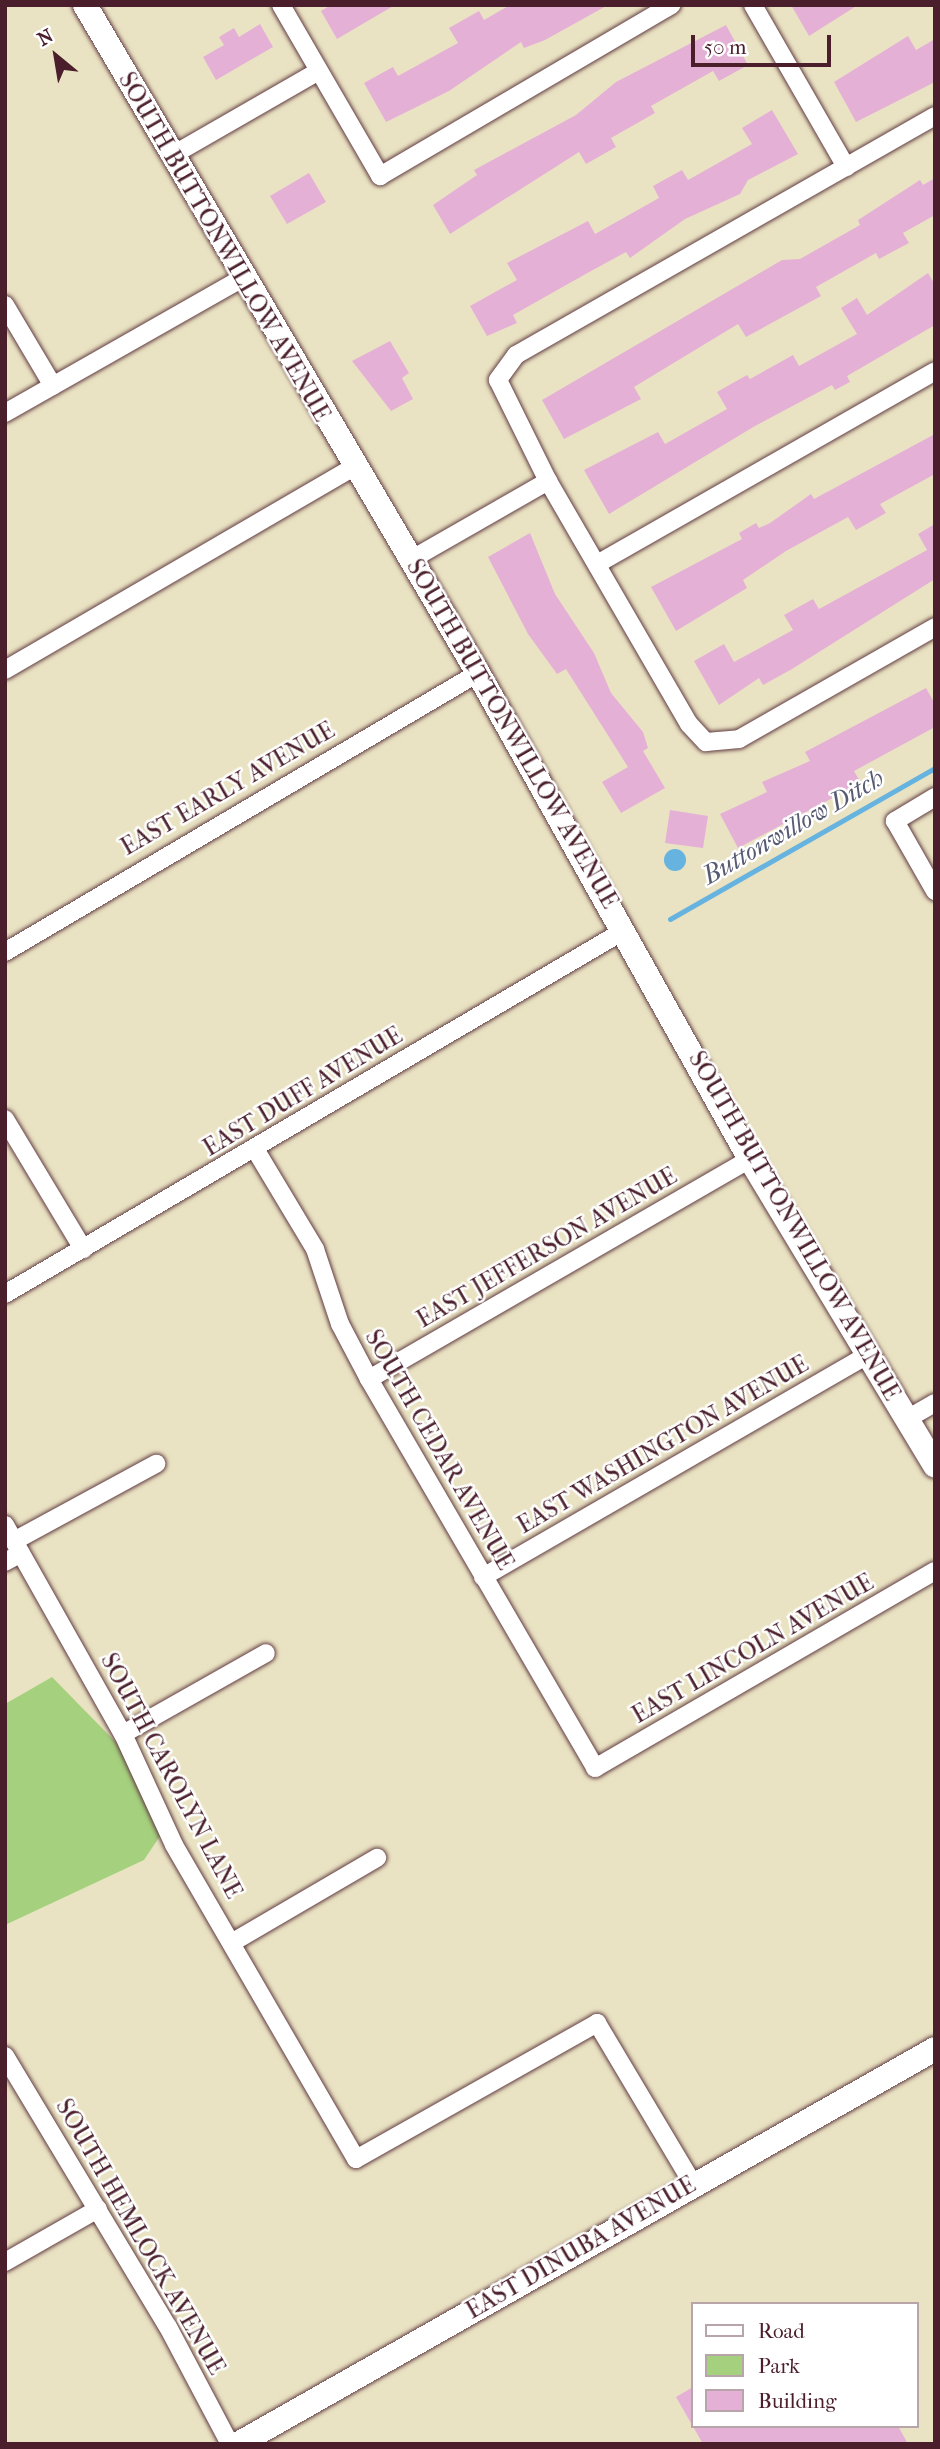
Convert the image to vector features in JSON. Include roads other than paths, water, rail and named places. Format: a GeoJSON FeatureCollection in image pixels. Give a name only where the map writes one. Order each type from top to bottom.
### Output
{"type":"FeatureCollection","features":[{"type":"Feature","properties":{"kind":"street","name":"SOUTH BUTTONWILLOW AVENUE"},"geometry":{"type":"LineString","coordinates":[[85,5],[340,449],[357,465],[478,673],[625,930],[750,1160],[935,1466]]}},
{"type":"Feature","properties":{"kind":"street"},"geometry":{"type":"LineString","coordinates":[[281,5],[317,72],[380,176],[671,5]]}},
{"type":"Feature","properties":{"kind":"street"},"geometry":{"type":"LineString","coordinates":[[753,5],[846,167]]}},
{"type":"Feature","properties":{"kind":"street"},"geometry":{"type":"LineString","coordinates":[[171,156],[317,72]]}},
{"type":"Feature","properties":{"kind":"street"},"geometry":{"type":"LineString","coordinates":[[935,116],[506,363],[499,390],[548,481],[696,736],[716,744],[739,739],[935,627]]}},
{"type":"Feature","properties":{"kind":"street"},"geometry":{"type":"LineString","coordinates":[[5,413],[241,279]]}},
{"type":"Feature","properties":{"kind":"street"},"geometry":{"type":"LineString","coordinates":[[5,305],[53,386]]}},
{"type":"Feature","properties":{"kind":"street"},"geometry":{"type":"LineString","coordinates":[[597,564],[935,371]]}},
{"type":"Feature","properties":{"kind":"street"},"geometry":{"type":"LineString","coordinates":[[5,670],[357,465]]}},
{"type":"Feature","properties":{"kind":"street"},"geometry":{"type":"LineString","coordinates":[[412,559],[548,481]]}},
{"type":"Feature","properties":{"kind":"street","name":"EAST EARLY AVENUE"},"geometry":{"type":"LineString","coordinates":[[5,952],[478,673]]}},
{"type":"Feature","properties":{"kind":"street"},"geometry":{"type":"LineString","coordinates":[[935,797],[895,821],[935,891]]}},
{"type":"Feature","properties":{"kind":"street","name":"EAST DUFF AVENUE"},"geometry":{"type":"LineString","coordinates":[[5,1294],[625,930]]}},
{"type":"Feature","properties":{"kind":"street"},"geometry":{"type":"LineString","coordinates":[[5,1119],[83,1249]]}},
{"type":"Feature","properties":{"kind":"street","name":"SOUTH CEDAR AVENUE"},"geometry":{"type":"LineString","coordinates":[[254,1149],[315,1249],[340,1324],[369,1379],[595,1768]]}},
{"type":"Feature","properties":{"kind":"street","name":"EAST JEFFERSON AVENUE"},"geometry":{"type":"LineString","coordinates":[[369,1379],[750,1160]]}},
{"type":"Feature","properties":{"kind":"street","name":"EAST WASHINGTON AVENUE"},"geometry":{"type":"LineString","coordinates":[[483,1577],[868,1355]]}},
{"type":"Feature","properties":{"kind":"street"},"geometry":{"type":"LineString","coordinates":[[907,1419],[935,1403]]}},
{"type":"Feature","properties":{"kind":"street"},"geometry":{"type":"LineString","coordinates":[[14,1552],[156,1464]]}},
{"type":"Feature","properties":{"kind":"street","name":"SOUTH CAROLYN LANE"},"geometry":{"type":"LineString","coordinates":[[5,1525],[14,1552],[123,1734],[174,1845],[233,1942],[356,2159],[597,2023],[693,2184]]}},
{"type":"Feature","properties":{"kind":"street","name":"EAST LINCOLN AVENUE"},"geometry":{"type":"LineString","coordinates":[[595,1768],[935,1571]]}},
{"type":"Feature","properties":{"kind":"street"},"geometry":{"type":"LineString","coordinates":[[123,1734],[265,1653]]}},
{"type":"Feature","properties":{"kind":"street"},"geometry":{"type":"LineString","coordinates":[[233,1942],[377,1858]]}},
{"type":"Feature","properties":{"kind":"street","name":"EAST DINUBA AVENUE"},"geometry":{"type":"LineString","coordinates":[[239,2444],[693,2184],[931,2052]]}},
{"type":"Feature","properties":{"kind":"street","name":"SOUTH HEMLOCK AVENUE"},"geometry":{"type":"LineString","coordinates":[[5,2056],[98,2209],[230,2444]]}},
{"type":"Feature","properties":{"kind":"street"},"geometry":{"type":"LineString","coordinates":[[5,2262],[98,2209]]}},
{"type":"Feature","properties":{"kind":"water"},"geometry":{"type":"Polygon","coordinates":[[[675,849],[683,852],[686,860],[683,868],[675,871],[667,868],[664,860],[667,852],[675,849]]]}},
{"type":"Feature","properties":{"kind":"waterway","name":"Buttonwillow Ditch"},"geometry":{"type":"LineString","coordinates":[[670,919],[935,768]]}}]}
